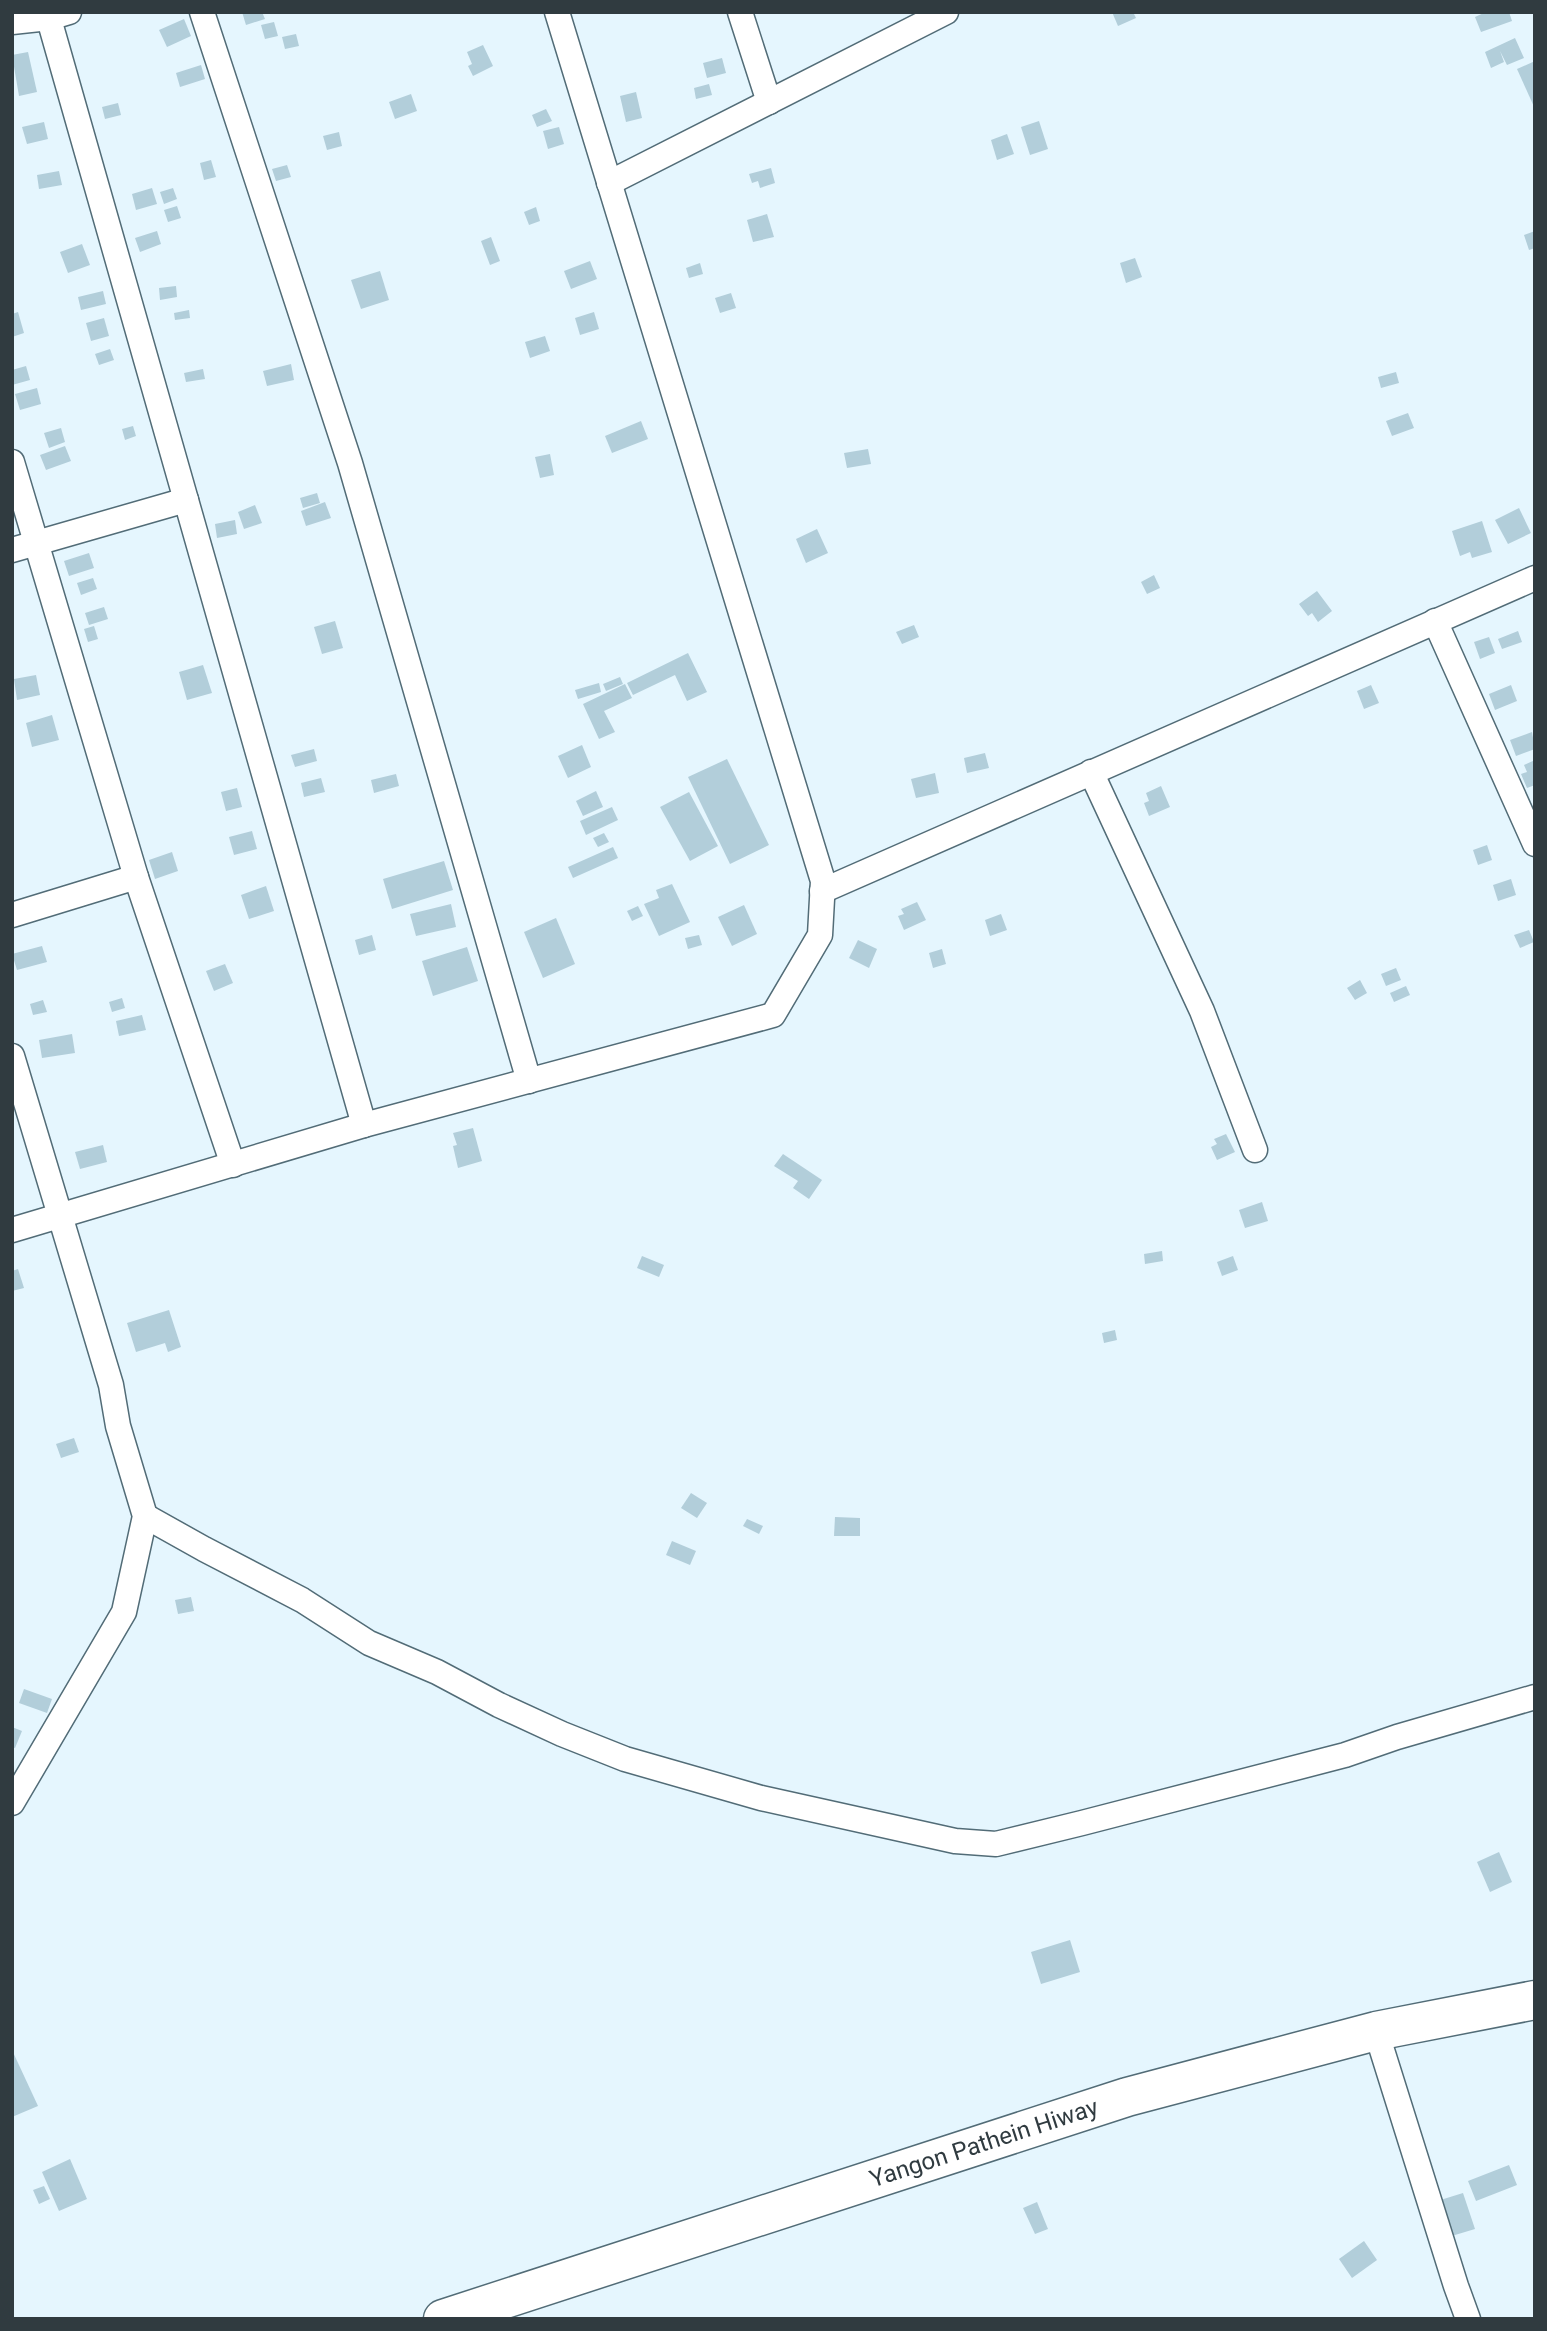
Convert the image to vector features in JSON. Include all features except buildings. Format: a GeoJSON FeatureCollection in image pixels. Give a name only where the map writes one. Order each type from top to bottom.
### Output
{"type":"FeatureCollection","features":[{"type":"Feature","properties":{"kind":"highway","name":"Yangon Pathein Hiway"},"geometry":{"type":"LineString","coordinates":[[443,2319],[1127,2097],[1376,2031],[1535,2000]]}},
{"type":"Feature","properties":{"kind":"street"},"geometry":{"type":"LineString","coordinates":[[202,12],[350,463],[529,1081]]}},
{"type":"Feature","properties":{"kind":"street"},"geometry":{"type":"LineString","coordinates":[[12,1230],[364,1125],[773,1015],[820,935],[823,881],[557,12]]}},
{"type":"Feature","properties":{"kind":"street"},"geometry":{"type":"LineString","coordinates":[[740,12],[769,102]]}},
{"type":"Feature","properties":{"kind":"street"},"geometry":{"type":"LineString","coordinates":[[609,183],[946,12]]}},
{"type":"Feature","properties":{"kind":"street"},"geometry":{"type":"LineString","coordinates":[[12,22],[55,14],[186,500],[364,1125]]}},
{"type":"Feature","properties":{"kind":"street"},"geometry":{"type":"LineString","coordinates":[[12,462],[136,877],[233,1165]]}},
{"type":"Feature","properties":{"kind":"street"},"geometry":{"type":"LineString","coordinates":[[12,550],[186,500]]}},
{"type":"Feature","properties":{"kind":"street"},"geometry":{"type":"LineString","coordinates":[[822,891],[1535,578]]}},
{"type":"Feature","properties":{"kind":"street"},"geometry":{"type":"LineString","coordinates":[[1435,621],[1535,844]]}},
{"type":"Feature","properties":{"kind":"street"},"geometry":{"type":"LineString","coordinates":[[1091,772],[1202,1011],[1255,1150]]}},
{"type":"Feature","properties":{"kind":"street"},"geometry":{"type":"LineString","coordinates":[[12,915],[136,877]]}},
{"type":"Feature","properties":{"kind":"street"},"geometry":{"type":"LineString","coordinates":[[12,1056],[111,1385],[118,1426],[145,1516],[124,1612],[12,1802]]}},
{"type":"Feature","properties":{"kind":"street"},"geometry":{"type":"LineString","coordinates":[[145,1516],[302,1600],[369,1643],[437,1672],[499,1705],[574,1739],[625,1759],[761,1798],[955,1841],[996,1844],[1058,1829],[1345,1755],[1535,1697]]}},
{"type":"Feature","properties":{"kind":"street"},"geometry":{"type":"LineString","coordinates":[[1376,2031],[1468,2319]]}}]}
